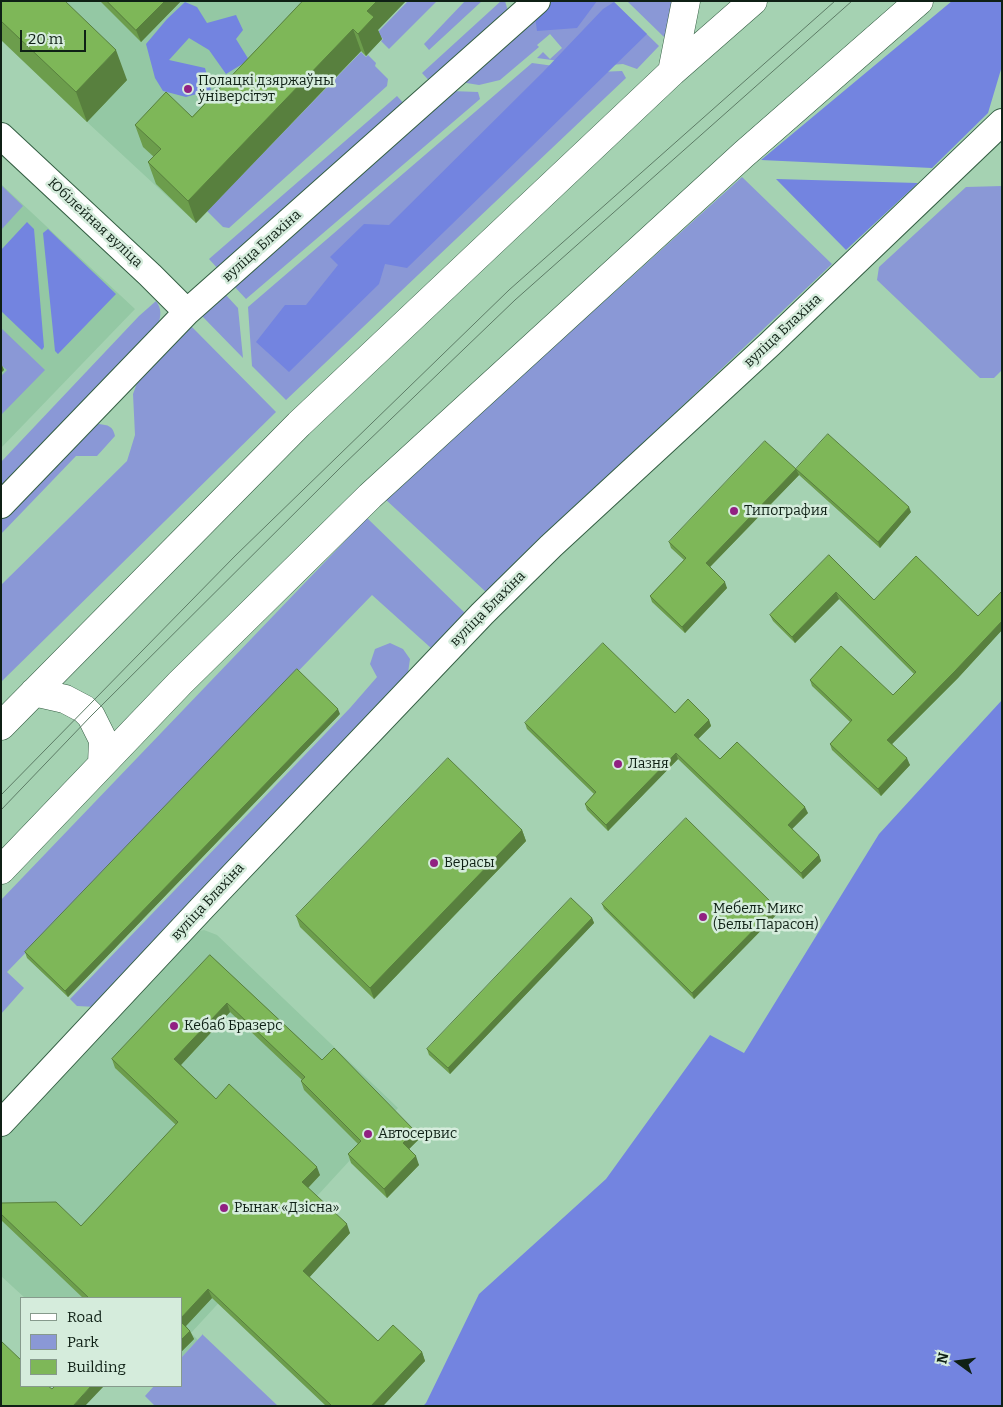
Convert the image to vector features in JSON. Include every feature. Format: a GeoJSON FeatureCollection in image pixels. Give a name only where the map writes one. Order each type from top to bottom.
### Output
{"type":"FeatureCollection","features":[{"type":"Feature","properties":{"kind":"main road"},"geometry":{"type":"LineString","coordinates":[[672,72],[686,1]]}},
{"type":"Feature","properties":{"kind":"main road"},"geometry":{"type":"LineString","coordinates":[[1,726],[299,424],[672,72],[753,1]]}},
{"type":"Feature","properties":{"kind":"main road"},"geometry":{"type":"LineString","coordinates":[[1,870],[180,683],[370,496],[736,160],[919,1]]}},
{"type":"Feature","properties":{"kind":"main road"},"geometry":{"type":"LineString","coordinates":[[34,692],[65,699],[84,709],[91,716],[103,740],[102,764]]}},
{"type":"Feature","properties":{"kind":"street","name":"вуліца Блахіна"},"geometry":{"type":"LineString","coordinates":[[1,505],[187,312],[537,1]]}},
{"type":"Feature","properties":{"kind":"street","name":"вуліца Блахіна"},"geometry":{"type":"LineString","coordinates":[[1,1123],[203,907],[489,607],[551,546],[770,344],[1002,122]]}},
{"type":"Feature","properties":{"kind":"street","name":"Юбілейная вуліца"},"geometry":{"type":"LineString","coordinates":[[1,136],[158,282],[187,312]]}},
{"type":"Feature","properties":{"kind":"shaded area","name":"Полацкі дзяржаўны ўніверсітэт"},"geometry":{"type":"Polygon","coordinates":[[[1,1],[406,1],[376,33],[382,39],[366,56],[361,51],[196,223],[1,40],[1,1]]]}},
{"type":"Feature","properties":{"kind":"shaded area"},"geometry":{"type":"Polygon","coordinates":[[[547,1],[597,1],[577,28],[537,31],[535,16],[547,1]]]}},
{"type":"Feature","properties":{"kind":"shaded area"},"geometry":{"type":"Polygon","coordinates":[[[952,1],[1002,1],[1002,66],[988,113],[932,168],[761,160],[952,1]]]}},
{"type":"Feature","properties":{"kind":"shaded area"},"geometry":{"type":"Polygon","coordinates":[[[185,2],[197,7],[207,23],[236,15],[243,30],[236,39],[249,60],[226,74],[209,50],[189,38],[169,60],[205,68],[211,90],[186,97],[163,91],[155,78],[146,44],[167,19],[185,2]]]}},
{"type":"Feature","properties":{"kind":"shaded area"},"geometry":{"type":"Polygon","coordinates":[[[614,2],[647,34],[407,268],[385,264],[379,284],[289,372],[256,342],[285,305],[306,305],[338,265],[330,257],[364,224],[389,225],[543,72],[603,9],[614,2]]]}},
{"type":"Feature","properties":{"kind":"shaded area"},"geometry":{"type":"Polygon","coordinates":[[[776,179],[918,183],[846,250],[776,179]]]}},
{"type":"Feature","properties":{"kind":"shaded area"},"geometry":{"type":"Polygon","coordinates":[[[1,184],[135,309],[1,448],[1,184]]]}},
{"type":"Feature","properties":{"kind":"shaded area"},"geometry":{"type":"Polygon","coordinates":[[[27,222],[34,229],[44,347],[42,350],[1,311],[1,250],[27,222]]]}},
{"type":"Feature","properties":{"kind":"shaded area"},"geometry":{"type":"Polygon","coordinates":[[[48,229],[116,294],[58,354],[55,351],[43,233],[48,229]]]}},
{"type":"Feature","properties":{"kind":"shaded area"},"geometry":{"type":"Polygon","coordinates":[[[1002,700],[1002,1406],[423,1406],[479,1294],[606,1179],[710,1035],[744,1053],[879,834],[1002,700]]]}},
{"type":"Feature","properties":{"kind":"shaded area"},"geometry":{"type":"Polygon","coordinates":[[[204,930],[217,935],[398,1108],[191,1333],[198,1340],[182,1357],[182,1297],[24,1297],[1,1276],[1,1138],[192,933],[204,930]]]}},
{"type":"Feature","properties":{"kind":"green space"},"geometry":{"type":"Polygon","coordinates":[[[408,1],[437,1],[389,49],[381,41],[383,39],[377,33],[408,1]]]}},
{"type":"Feature","properties":{"kind":"green space"},"geometry":{"type":"Polygon","coordinates":[[[465,1],[482,1],[429,50],[424,44],[465,1]]]}},
{"type":"Feature","properties":{"kind":"green space"},"geometry":{"type":"Polygon","coordinates":[[[501,1],[505,1],[508,11],[433,85],[422,73],[501,1]]]}},
{"type":"Feature","properties":{"kind":"green space"},"geometry":{"type":"Polygon","coordinates":[[[546,1],[613,1],[659,46],[637,69],[623,64],[597,66],[537,58],[543,52],[550,59],[562,48],[550,34],[537,45],[539,47],[500,80],[479,85],[454,81],[546,1]]]}},
{"type":"Feature","properties":{"kind":"green space"},"geometry":{"type":"Polygon","coordinates":[[[627,1],[675,1],[674,15],[664,37],[627,1]]]}},
{"type":"Feature","properties":{"kind":"green space"},"geometry":{"type":"Polygon","coordinates":[[[361,52],[366,57],[368,55],[376,63],[375,66],[388,79],[387,86],[229,228],[223,227],[207,211],[361,52]]]}},
{"type":"Feature","properties":{"kind":"green space"},"geometry":{"type":"Polygon","coordinates":[[[532,63],[598,72],[622,71],[626,78],[286,400],[252,366],[248,307],[532,63]]]}},
{"type":"Feature","properties":{"kind":"green space"},"geometry":{"type":"Polygon","coordinates":[[[451,91],[478,92],[480,99],[246,299],[233,285],[451,91]]]}},
{"type":"Feature","properties":{"kind":"green space"},"geometry":{"type":"Polygon","coordinates":[[[397,96],[407,107],[220,271],[209,259],[397,96]]]}},
{"type":"Feature","properties":{"kind":"green space"},"geometry":{"type":"Polygon","coordinates":[[[742,177],[832,264],[486,592],[385,499],[742,177]]]}},
{"type":"Feature","properties":{"kind":"green space"},"geometry":{"type":"Polygon","coordinates":[[[1,185],[23,206],[1,230],[1,185]]]}},
{"type":"Feature","properties":{"kind":"green space"},"geometry":{"type":"Polygon","coordinates":[[[1002,186],[1002,370],[994,378],[980,378],[877,280],[879,267],[966,187],[1002,186]]]}},
{"type":"Feature","properties":{"kind":"green space"},"geometry":{"type":"Polygon","coordinates":[[[225,294],[238,308],[243,358],[202,316],[225,294]]]}},
{"type":"Feature","properties":{"kind":"green space"},"geometry":{"type":"Polygon","coordinates":[[[156,301],[160,313],[158,325],[1,491],[1,462],[139,316],[156,301]]]}},
{"type":"Feature","properties":{"kind":"green space"},"geometry":{"type":"Polygon","coordinates":[[[191,326],[276,412],[1,682],[1,585],[127,461],[135,435],[133,394],[137,383],[191,326]]]}},
{"type":"Feature","properties":{"kind":"green space"},"geometry":{"type":"Polygon","coordinates":[[[1,328],[45,370],[1,415],[1,376],[7,370],[1,365],[1,328]]]}},
{"type":"Feature","properties":{"kind":"green space"},"geometry":{"type":"Polygon","coordinates":[[[99,424],[110,427],[115,436],[97,456],[76,456],[1,534],[1,519],[90,427],[99,424]]]}},
{"type":"Feature","properties":{"kind":"green space"},"geometry":{"type":"Polygon","coordinates":[[[367,518],[465,613],[431,648],[372,595],[7,972],[24,988],[1,1014],[1,900],[367,518]]]}},
{"type":"Feature","properties":{"kind":"green space"},"geometry":{"type":"Polygon","coordinates":[[[390,643],[403,649],[410,659],[408,673],[96,1007],[77,1006],[70,999],[350,708],[377,677],[370,664],[375,649],[390,643]]]}},
{"type":"Feature","properties":{"kind":"green space"},"geometry":{"type":"Polygon","coordinates":[[[203,1334],[278,1406],[155,1406],[145,1396],[153,1387],[182,1387],[182,1357],[203,1334]]]}},
{"type":"Feature","properties":{"kind":"building"},"geometry":{"type":"Polygon","coordinates":[[[1,1],[65,1],[116,50],[76,92],[1,21],[1,1]]]}},
{"type":"Feature","properties":{"kind":"building"},"geometry":{"type":"Polygon","coordinates":[[[107,1],[165,1],[136,30],[107,1]]]}},
{"type":"Feature","properties":{"kind":"building"},"geometry":{"type":"Polygon","coordinates":[[[303,1],[377,1],[367,11],[374,17],[358,34],[353,29],[188,201],[148,162],[161,149],[135,125],[166,92],[192,117],[303,1]]]}},
{"type":"Feature","properties":{"kind":"building"},"geometry":{"type":"Polygon","coordinates":[[[828,434],[909,507],[878,542],[796,469],[828,434]]]}},
{"type":"Feature","properties":{"kind":"building","name":"Типография"},"geometry":{"type":"Polygon","coordinates":[[[765,441],[796,469],[706,563],[725,582],[682,627],[650,596],[686,558],[669,542],[765,441]]]}},
{"type":"Feature","properties":{"kind":"building"},"geometry":{"type":"Polygon","coordinates":[[[829,555],[874,600],[916,556],[978,616],[1002,591],[1002,621],[887,740],[907,758],[878,789],[830,744],[852,720],[810,680],[841,646],[893,695],[916,672],[836,592],[792,637],[770,615],[829,555]]]}},
{"type":"Feature","properties":{"kind":"building","name":"Лазня"},"geometry":{"type":"Polygon","coordinates":[[[603,643],[675,713],[688,699],[709,720],[694,735],[720,759],[737,742],[805,807],[788,825],[819,855],[801,873],[676,753],[606,825],[585,804],[596,792],[525,723],[603,643]]]}},
{"type":"Feature","properties":{"kind":"building"},"geometry":{"type":"Polygon","coordinates":[[[297,669],[338,709],[65,991],[25,952],[297,669]]]}},
{"type":"Feature","properties":{"kind":"building","name":"Верасы"},"geometry":{"type":"Polygon","coordinates":[[[448,758],[522,830],[370,988],[296,916],[448,758]]]}},
{"type":"Feature","properties":{"kind":"building"},"geometry":{"type":"Polygon","coordinates":[[[686,818],[776,907],[692,993],[602,904],[686,818]]]}},
{"type":"Feature","properties":{"kind":"building"},"geometry":{"type":"Polygon","coordinates":[[[571,898],[592,918],[448,1068],[427,1049],[571,898]]]}},
{"type":"Feature","properties":{"kind":"building"},"geometry":{"type":"Polygon","coordinates":[[[210,955],[322,1060],[334,1048],[415,1131],[403,1143],[416,1156],[384,1189],[348,1154],[361,1141],[301,1081],[305,1077],[227,1003],[174,1059],[216,1099],[229,1084],[317,1167],[302,1182],[347,1224],[303,1271],[378,1341],[393,1325],[422,1352],[371,1406],[332,1406],[208,1289],[182,1317],[182,1297],[88,1297],[1,1214],[1,1203],[56,1202],[81,1226],[178,1122],[112,1059],[210,955]]]}},
{"type":"Feature","properties":{"kind":"building"},"geometry":{"type":"Polygon","coordinates":[[[182,1323],[190,1331],[182,1339],[182,1323]]]}},
{"type":"Feature","properties":{"kind":"building"},"geometry":{"type":"Polygon","coordinates":[[[1,1341],[20,1359],[20,1387],[49,1387],[52,1389],[54,1387],[90,1387],[73,1406],[1,1406],[1,1341]]]}},
{"type":"Feature","properties":{"kind":"tram line"},"geometry":{"type":"LineString","coordinates":[[1,795],[235,556],[509,290],[835,1]]}},
{"type":"Feature","properties":{"kind":"tram line"},"geometry":{"type":"LineString","coordinates":[[1,810],[91,716],[341,467],[515,300],[852,1]]}},
{"type":"Feature","properties":{"kind":"place","name":"Полацкі дзяржаўны ўніверсітэт"},"geometry":{"type":"Point","coordinates":[188,89]}},
{"type":"Feature","properties":{"kind":"place","name":"Типография"},"geometry":{"type":"Point","coordinates":[734,511]}},
{"type":"Feature","properties":{"kind":"place","name":"Лазня"},"geometry":{"type":"Point","coordinates":[618,764]}},
{"type":"Feature","properties":{"kind":"place","name":"Верасы"},"geometry":{"type":"Point","coordinates":[434,863]}},
{"type":"Feature","properties":{"kind":"place","name":"Мебель Микс (Белы Парасон)"},"geometry":{"type":"Point","coordinates":[703,917]}},
{"type":"Feature","properties":{"kind":"place","name":"Кебаб Бразерс"},"geometry":{"type":"Point","coordinates":[174,1026]}},
{"type":"Feature","properties":{"kind":"place","name":"Автосервис"},"geometry":{"type":"Point","coordinates":[368,1134]}},
{"type":"Feature","properties":{"kind":"place","name":"Рынак «Дзісна»"},"geometry":{"type":"Point","coordinates":[224,1208]}}]}
